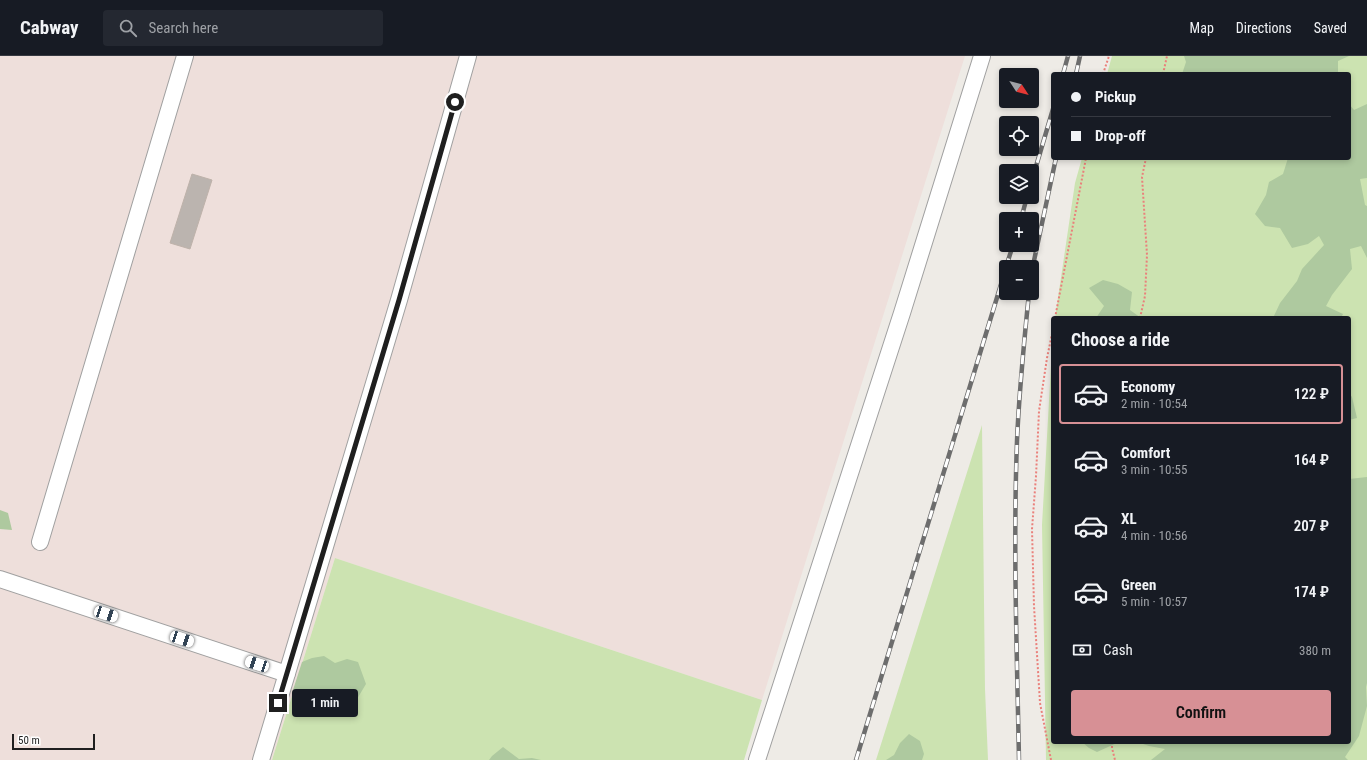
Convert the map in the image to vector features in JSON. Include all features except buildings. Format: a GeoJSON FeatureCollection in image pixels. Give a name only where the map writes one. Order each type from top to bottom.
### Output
{"type":"FeatureCollection","features":[{"type":"Feature","properties":{"kind":"lane"},"geometry":{"type":"LineString","coordinates":[[40,542],[184,56]]}},
{"type":"Feature","properties":{"kind":"lane"},"geometry":{"type":"LineString","coordinates":[[261,760],[399,300],[468,56]]}},
{"type":"Feature","properties":{"kind":"lane"},"geometry":{"type":"LineString","coordinates":[[757,760],[897,328],[982,56]]}},
{"type":"Feature","properties":{"kind":"lane"},"geometry":{"type":"LineString","coordinates":[[0,579],[287,674]]}},
{"type":"Feature","properties":{"kind":"path"},"geometry":{"type":"LineString","coordinates":[[1104,72],[1110,56]]}},
{"type":"Feature","properties":{"kind":"path"},"geometry":{"type":"LineString","coordinates":[[1163,72],[1167,56]]}},
{"type":"Feature","properties":{"kind":"path"},"geometry":{"type":"LineString","coordinates":[[1055,316],[1086,160]]}},
{"type":"Feature","properties":{"kind":"path"},"geometry":{"type":"LineString","coordinates":[[1140,316],[1145,296],[1147,255],[1142,177],[1146,160]]}},
{"type":"Feature","properties":{"kind":"path"},"geometry":{"type":"LineString","coordinates":[[1051,339],[1039,411],[1032,529],[1034,606],[1040,703],[1051,760]]}},
{"type":"Feature","properties":{"kind":"path"},"geometry":{"type":"LineString","coordinates":[[1112,744],[1115,760]]}},
{"type":"Feature","properties":{"kind":"shaded area"},"geometry":{"type":"Polygon","coordinates":[[[0,56],[965,56],[762,700],[335,558],[272,760],[0,760],[0,56]]]}},
{"type":"Feature","properties":{"kind":"green space"},"geometry":{"type":"Polygon","coordinates":[[[1112,56],[1367,56],[1367,760],[1046,760],[1042,525],[1051,365],[1051,744],[1351,744],[1351,316],[1055,316],[1075,183],[1081,160],[1351,160],[1351,72],[1108,72],[1112,56]]]}},
{"type":"Feature","properties":{"kind":"green space"},"geometry":{"type":"Polygon","coordinates":[[[1184,56],[1349,56],[1338,61],[1338,72],[1183,72],[1186,62],[1184,56]]]}},
{"type":"Feature","properties":{"kind":"green space"},"geometry":{"type":"Polygon","coordinates":[[[1367,104],[1367,178],[1360,179],[1365,205],[1367,206],[1367,258],[1361,246],[1350,249],[1352,269],[1332,295],[1326,306],[1343,314],[1342,316],[1274,316],[1280,303],[1297,281],[1302,269],[1324,245],[1319,236],[1308,244],[1292,248],[1280,228],[1265,226],[1255,214],[1266,195],[1269,182],[1283,174],[1287,160],[1351,160],[1351,106],[1354,110],[1367,104]]]}},
{"type":"Feature","properties":{"kind":"green space"},"geometry":{"type":"Polygon","coordinates":[[[1103,280],[1118,284],[1132,292],[1130,310],[1138,316],[1097,316],[1104,306],[1089,288],[1103,280]]]}},
{"type":"Feature","properties":{"kind":"green space"},"geometry":{"type":"Polygon","coordinates":[[[1351,396],[1352,397],[1357,418],[1351,420],[1351,396]]]}},
{"type":"Feature","properties":{"kind":"green space"},"geometry":{"type":"Polygon","coordinates":[[[982,425],[985,689],[988,760],[876,760],[982,425]]]}},
{"type":"Feature","properties":{"kind":"green space"},"geometry":{"type":"Polygon","coordinates":[[[1367,477],[1367,706],[1359,736],[1345,757],[1348,760],[1151,760],[1165,749],[1143,744],[1351,744],[1351,479],[1367,477]]]}},
{"type":"Feature","properties":{"kind":"green space"},"geometry":{"type":"Polygon","coordinates":[[[0,510],[8,513],[12,530],[0,529],[0,510]]]}},
{"type":"Feature","properties":{"kind":"green space"},"geometry":{"type":"Polygon","coordinates":[[[335,558],[762,700],[744,760],[272,760],[335,558]]]}},
{"type":"Feature","properties":{"kind":"green space"},"geometry":{"type":"Polygon","coordinates":[[[324,656],[335,663],[347,659],[358,662],[366,684],[357,699],[348,704],[336,701],[326,708],[314,710],[292,693],[302,662],[312,658],[324,656]]]}},
{"type":"Feature","properties":{"kind":"green space"},"geometry":{"type":"Polygon","coordinates":[[[909,734],[920,741],[924,754],[922,760],[886,760],[894,755],[900,743],[909,734]]]}},
{"type":"Feature","properties":{"kind":"green space"},"geometry":{"type":"Polygon","coordinates":[[[1084,744],[1115,744],[1097,752],[1084,744]]]}},
{"type":"Feature","properties":{"kind":"green space"},"geometry":{"type":"Polygon","coordinates":[[[503,747],[519,759],[532,758],[541,760],[489,760],[503,747]]]}},
{"type":"Feature","properties":{"kind":"railway"},"geometry":{"type":"LineString","coordinates":[[1064,72],[1068,56]]}},
{"type":"Feature","properties":{"kind":"railway"},"geometry":{"type":"LineString","coordinates":[[1076,72],[1080,56]]}},
{"type":"Feature","properties":{"kind":"railway"},"geometry":{"type":"LineString","coordinates":[[1037,164],[1051,116]]}},
{"type":"Feature","properties":{"kind":"railway"},"geometry":{"type":"LineString","coordinates":[[1034,260],[1056,160]]}},
{"type":"Feature","properties":{"kind":"railway"},"geometry":{"type":"LineString","coordinates":[[1023,212],[1025,204]]}},
{"type":"Feature","properties":{"kind":"railway"},"geometry":{"type":"LineString","coordinates":[[1008,260],[1011,252]]}},
{"type":"Feature","properties":{"kind":"railway"},"geometry":{"type":"LineString","coordinates":[[856,760],[999,291]]}},
{"type":"Feature","properties":{"kind":"railway"},"geometry":{"type":"LineString","coordinates":[[1019,760],[1015,521],[1019,404],[1028,300]]}},
{"type":"Feature","properties":{"kind":"route"},"geometry":{"type":"LineString","coordinates":[[278,703],[399,300],[455,102]]}}]}
